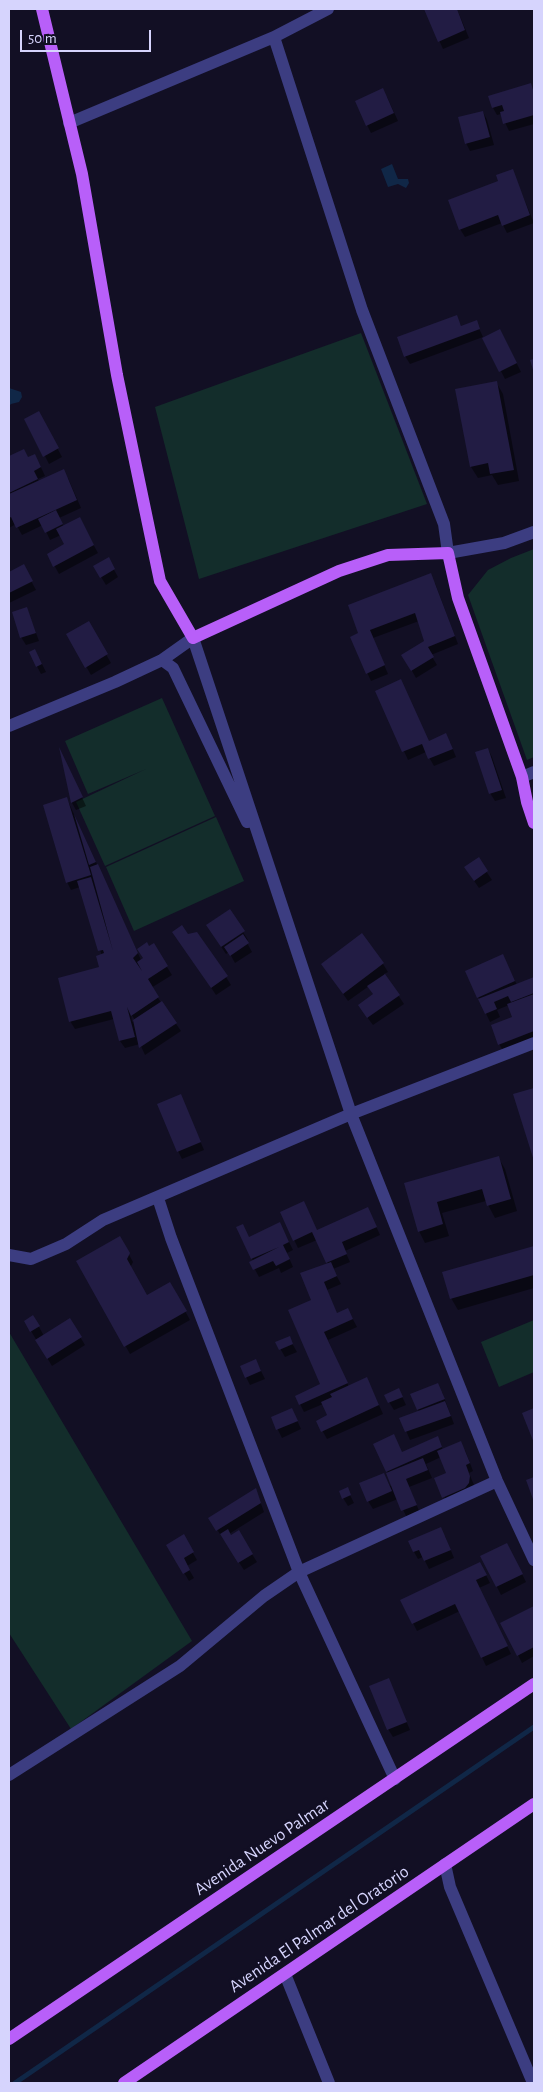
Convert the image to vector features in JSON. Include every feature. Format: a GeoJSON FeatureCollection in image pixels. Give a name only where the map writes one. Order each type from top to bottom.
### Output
{"type":"FeatureCollection","features":[{"type":"Feature","properties":{"kind":"main road"},"geometry":{"type":"LineString","coordinates":[[42,9],[82,174],[117,375],[160,581],[193,638],[338,571],[388,555],[448,552],[458,598],[522,777],[534,823]]}},
{"type":"Feature","properties":{"kind":"main road","name":"Avenida Nuevo Palmar"},"geometry":{"type":"LineString","coordinates":[[9,2039],[534,1684]]}},
{"type":"Feature","properties":{"kind":"main road","name":"Avenida El Palmar del Oratorio"},"geometry":{"type":"LineString","coordinates":[[124,2083],[534,1804]]}},
{"type":"Feature","properties":{"kind":"street"},"geometry":{"type":"LineString","coordinates":[[69,123],[274,37],[328,9]]}},
{"type":"Feature","properties":{"kind":"street"},"geometry":{"type":"LineString","coordinates":[[274,37],[362,310],[444,524],[448,552],[504,543],[534,532]]}},
{"type":"Feature","properties":{"kind":"street"},"geometry":{"type":"LineString","coordinates":[[9,726],[115,682],[162,660],[193,638],[351,1114],[497,1481],[534,1560]]}},
{"type":"Feature","properties":{"kind":"street"},"geometry":{"type":"LineString","coordinates":[[162,660],[173,668],[270,869]]}},
{"type":"Feature","properties":{"kind":"street"},"geometry":{"type":"LineString","coordinates":[[522,777],[534,772]]}},
{"type":"Feature","properties":{"kind":"street"},"geometry":{"type":"LineString","coordinates":[[9,1255],[31,1259],[66,1244],[103,1220],[351,1114],[534,1044]]}},
{"type":"Feature","properties":{"kind":"street"},"geometry":{"type":"LineString","coordinates":[[158,1198],[175,1248],[299,1572],[395,1779]]}},
{"type":"Feature","properties":{"kind":"street"},"geometry":{"type":"LineString","coordinates":[[9,1775],[180,1666],[264,1596],[299,1572],[497,1481]]}},
{"type":"Feature","properties":{"kind":"street"},"geometry":{"type":"LineString","coordinates":[[445,1864],[450,1887],[533,2083]]}},
{"type":"Feature","properties":{"kind":"street"},"geometry":{"type":"LineString","coordinates":[[285,1974],[328,2083]]}},
{"type":"Feature","properties":{"kind":"green space"},"geometry":{"type":"Polygon","coordinates":[[[361,333],[427,504],[199,579],[155,407],[361,333]]]}},
{"type":"Feature","properties":{"kind":"green space"},"geometry":{"type":"Polygon","coordinates":[[[534,549],[534,757],[527,760],[468,595],[488,570],[534,549]]]}},
{"type":"Feature","properties":{"kind":"green space"},"geometry":{"type":"Polygon","coordinates":[[[162,698],[215,816],[105,866],[76,802],[146,769],[88,794],[65,741],[162,698]]]}},
{"type":"Feature","properties":{"kind":"green space"},"geometry":{"type":"Polygon","coordinates":[[[216,817],[244,881],[134,931],[106,867],[216,817]]]}},
{"type":"Feature","properties":{"kind":"green space"},"geometry":{"type":"Polygon","coordinates":[[[534,1320],[534,1372],[499,1387],[481,1342],[534,1320]]]}},
{"type":"Feature","properties":{"kind":"green space"},"geometry":{"type":"Polygon","coordinates":[[[9,1332],[192,1641],[71,1729],[9,1633],[9,1332]]]}},
{"type":"Feature","properties":{"kind":"water"},"geometry":{"type":"Polygon","coordinates":[[[392,164],[398,179],[408,179],[409,183],[406,188],[398,184],[388,187],[381,169],[392,164]]]}},
{"type":"Feature","properties":{"kind":"water"},"geometry":{"type":"Polygon","coordinates":[[[9,388],[21,392],[22,397],[19,402],[9,406],[9,388]]]}},
{"type":"Feature","properties":{"kind":"building"},"geometry":{"type":"Polygon","coordinates":[[[424,9],[457,9],[465,30],[438,42],[424,9]]]}},
{"type":"Feature","properties":{"kind":"building"},"geometry":{"type":"Polygon","coordinates":[[[531,83],[534,93],[534,115],[503,124],[500,112],[504,111],[502,105],[492,108],[488,96],[531,83]]]}},
{"type":"Feature","properties":{"kind":"building"},"geometry":{"type":"Polygon","coordinates":[[[383,88],[394,113],[366,126],[355,101],[383,88]]]}},
{"type":"Feature","properties":{"kind":"building"},"geometry":{"type":"Polygon","coordinates":[[[483,111],[490,137],[465,144],[458,117],[483,111]]]}},
{"type":"Feature","properties":{"kind":"building"},"geometry":{"type":"Polygon","coordinates":[[[513,169],[530,215],[502,226],[498,215],[459,230],[448,200],[498,181],[496,175],[513,169]]]}},
{"type":"Feature","properties":{"kind":"building"},"geometry":{"type":"Polygon","coordinates":[[[457,315],[461,326],[477,320],[480,329],[404,357],[397,337],[457,315]]]}},
{"type":"Feature","properties":{"kind":"building"},"geometry":{"type":"Polygon","coordinates":[[[500,329],[517,363],[499,372],[482,338],[500,329]]]}},
{"type":"Feature","properties":{"kind":"building"},"geometry":{"type":"Polygon","coordinates":[[[534,359],[534,373],[530,360],[534,359]]]}},
{"type":"Feature","properties":{"kind":"building"},"geometry":{"type":"Polygon","coordinates":[[[497,381],[514,470],[490,474],[488,463],[470,467],[455,389],[497,381]]]}},
{"type":"Feature","properties":{"kind":"building"},"geometry":{"type":"Polygon","coordinates":[[[39,411],[59,448],[43,457],[24,419],[39,411]]]}},
{"type":"Feature","properties":{"kind":"building"},"geometry":{"type":"Polygon","coordinates":[[[24,449],[28,457],[35,454],[41,467],[34,471],[38,479],[9,493],[9,456],[24,449]]]}},
{"type":"Feature","properties":{"kind":"building"},"geometry":{"type":"Polygon","coordinates":[[[64,469],[77,500],[16,528],[11,517],[9,518],[9,494],[64,469]]]}},
{"type":"Feature","properties":{"kind":"building"},"geometry":{"type":"Polygon","coordinates":[[[56,510],[63,524],[45,533],[38,519],[56,510]]]}},
{"type":"Feature","properties":{"kind":"building"},"geometry":{"type":"Polygon","coordinates":[[[80,517],[94,545],[53,567],[47,554],[64,544],[56,529],[80,517]]]}},
{"type":"Feature","properties":{"kind":"building"},"geometry":{"type":"Polygon","coordinates":[[[109,557],[115,569],[100,578],[93,566],[109,557]]]}},
{"type":"Feature","properties":{"kind":"building"},"geometry":{"type":"Polygon","coordinates":[[[24,564],[33,581],[9,593],[9,572],[24,564]]]}},
{"type":"Feature","properties":{"kind":"building"},"geometry":{"type":"Polygon","coordinates":[[[431,573],[455,636],[428,647],[434,657],[411,671],[401,655],[424,641],[415,613],[370,630],[385,665],[366,674],[350,637],[358,633],[348,605],[431,573]]]}},
{"type":"Feature","properties":{"kind":"building"},"geometry":{"type":"Polygon","coordinates":[[[27,607],[36,633],[20,638],[12,612],[27,607]]]}},
{"type":"Feature","properties":{"kind":"building"},"geometry":{"type":"Polygon","coordinates":[[[89,621],[108,654],[85,668],[66,634],[89,621]]]}},
{"type":"Feature","properties":{"kind":"building"},"geometry":{"type":"Polygon","coordinates":[[[35,649],[42,664],[36,667],[29,652],[35,649]]]}},
{"type":"Feature","properties":{"kind":"building"},"geometry":{"type":"Polygon","coordinates":[[[401,679],[429,741],[446,733],[453,749],[428,759],[422,744],[402,752],[375,691],[401,679]]]}},
{"type":"Feature","properties":{"kind":"building"},"geometry":{"type":"Polygon","coordinates":[[[59,747],[83,797],[71,803],[59,747]]]}},
{"type":"Feature","properties":{"kind":"building"},"geometry":{"type":"Polygon","coordinates":[[[488,748],[502,790],[489,794],[475,752],[488,748]]]}},
{"type":"Feature","properties":{"kind":"building"},"geometry":{"type":"Polygon","coordinates":[[[67,797],[91,875],[66,883],[43,805],[67,797]]]}},
{"type":"Feature","properties":{"kind":"building"},"geometry":{"type":"Polygon","coordinates":[[[74,814],[96,862],[89,865],[74,814]]]}},
{"type":"Feature","properties":{"kind":"building"},"geometry":{"type":"Polygon","coordinates":[[[479,857],[488,871],[474,881],[464,867],[479,857]]]}},
{"type":"Feature","properties":{"kind":"building"},"geometry":{"type":"Polygon","coordinates":[[[98,864],[138,953],[133,958],[142,971],[137,962],[143,958],[137,949],[147,942],[149,946],[154,943],[168,966],[148,979],[159,997],[131,1016],[127,1007],[135,1037],[119,1041],[111,1011],[69,1022],[58,978],[99,967],[96,956],[104,953],[103,950],[98,951],[77,881],[91,877],[113,951],[90,867],[98,864]]]}},
{"type":"Feature","properties":{"kind":"building"},"geometry":{"type":"Polygon","coordinates":[[[230,909],[245,931],[221,947],[206,925],[230,909]]]}},
{"type":"Feature","properties":{"kind":"building"},"geometry":{"type":"Polygon","coordinates":[[[182,925],[188,934],[197,932],[228,976],[211,988],[172,932],[182,925]]]}},
{"type":"Feature","properties":{"kind":"building"},"geometry":{"type":"Polygon","coordinates":[[[362,933],[384,963],[343,994],[321,964],[362,933]]]}},
{"type":"Feature","properties":{"kind":"building"},"geometry":{"type":"Polygon","coordinates":[[[243,934],[249,943],[230,956],[224,947],[243,934]]]}},
{"type":"Feature","properties":{"kind":"building"},"geometry":{"type":"Polygon","coordinates":[[[503,954],[515,981],[477,998],[465,971],[503,954]]]}},
{"type":"Feature","properties":{"kind":"building"},"geometry":{"type":"Polygon","coordinates":[[[385,974],[400,995],[367,1018],[358,1005],[373,994],[367,986],[385,974]]]}},
{"type":"Feature","properties":{"kind":"building"},"geometry":{"type":"Polygon","coordinates":[[[534,977],[534,993],[511,1002],[508,996],[494,1002],[497,1009],[485,1014],[478,999],[534,977]]]}},
{"type":"Feature","properties":{"kind":"building"},"geometry":{"type":"Polygon","coordinates":[[[534,994],[534,1031],[498,1045],[491,1025],[512,1017],[507,1004],[534,994]]]}},
{"type":"Feature","properties":{"kind":"building"},"geometry":{"type":"Polygon","coordinates":[[[162,1001],[177,1023],[139,1048],[133,1020],[162,1001]]]}},
{"type":"Feature","properties":{"kind":"building"},"geometry":{"type":"Polygon","coordinates":[[[534,1088],[534,1161],[513,1094],[534,1088]]]}},
{"type":"Feature","properties":{"kind":"building"},"geometry":{"type":"Polygon","coordinates":[[[181,1094],[201,1142],[177,1152],[157,1104],[181,1094]]]}},
{"type":"Feature","properties":{"kind":"building"},"geometry":{"type":"Polygon","coordinates":[[[499,1156],[511,1199],[487,1206],[482,1189],[437,1202],[443,1224],[418,1232],[404,1183],[499,1156]]]}},
{"type":"Feature","properties":{"kind":"building"},"geometry":{"type":"Polygon","coordinates":[[[304,1201],[317,1230],[368,1207],[377,1227],[342,1242],[347,1254],[326,1263],[312,1232],[293,1241],[280,1212],[304,1201]]]}},
{"type":"Feature","properties":{"kind":"building"},"geometry":{"type":"Polygon","coordinates":[[[280,1222],[289,1242],[283,1245],[290,1259],[276,1266],[273,1261],[253,1270],[249,1262],[279,1247],[251,1259],[236,1227],[243,1224],[249,1237],[280,1222]]]}},
{"type":"Feature","properties":{"kind":"building"},"geometry":{"type":"Polygon","coordinates":[[[120,1236],[130,1253],[127,1259],[147,1295],[170,1282],[187,1311],[124,1347],[76,1261],[120,1236]]]}},
{"type":"Feature","properties":{"kind":"building"},"geometry":{"type":"Polygon","coordinates":[[[534,1246],[534,1275],[450,1299],[442,1272],[534,1246]]]}},
{"type":"Feature","properties":{"kind":"building"},"geometry":{"type":"Polygon","coordinates":[[[331,1262],[337,1276],[324,1282],[337,1313],[348,1308],[353,1319],[324,1332],[348,1383],[299,1405],[295,1396],[320,1384],[288,1310],[311,1300],[300,1273],[331,1262]]]}},
{"type":"Feature","properties":{"kind":"building"},"geometry":{"type":"Polygon","coordinates":[[[33,1315],[40,1326],[30,1332],[24,1321],[33,1315]]]}},
{"type":"Feature","properties":{"kind":"building"},"geometry":{"type":"Polygon","coordinates":[[[70,1318],[82,1337],[47,1359],[35,1340],[70,1318]]]}},
{"type":"Feature","properties":{"kind":"building"},"geometry":{"type":"Polygon","coordinates":[[[290,1336],[293,1344],[279,1350],[275,1342],[290,1336]]]}},
{"type":"Feature","properties":{"kind":"building"},"geometry":{"type":"Polygon","coordinates":[[[256,1359],[261,1371],[245,1378],[240,1366],[256,1359]]]}},
{"type":"Feature","properties":{"kind":"building"},"geometry":{"type":"Polygon","coordinates":[[[367,1377],[379,1405],[321,1432],[316,1421],[327,1415],[321,1402],[332,1397],[330,1394],[367,1377]]]}},
{"type":"Feature","properties":{"kind":"building"},"geometry":{"type":"Polygon","coordinates":[[[438,1383],[445,1399],[417,1410],[410,1394],[438,1383]]]}},
{"type":"Feature","properties":{"kind":"building"},"geometry":{"type":"Polygon","coordinates":[[[399,1388],[403,1397],[388,1403],[384,1395],[399,1388]]]}},
{"type":"Feature","properties":{"kind":"building"},"geometry":{"type":"Polygon","coordinates":[[[445,1401],[451,1416],[405,1432],[399,1418],[445,1401]]]}},
{"type":"Feature","properties":{"kind":"building"},"geometry":{"type":"Polygon","coordinates":[[[292,1408],[298,1421],[276,1430],[271,1417],[292,1408]]]}},
{"type":"Feature","properties":{"kind":"building"},"geometry":{"type":"Polygon","coordinates":[[[534,1408],[534,1443],[522,1413],[534,1408]]]}},
{"type":"Feature","properties":{"kind":"building"},"geometry":{"type":"Polygon","coordinates":[[[394,1434],[402,1452],[438,1436],[442,1447],[386,1472],[373,1444],[394,1434]]]}},
{"type":"Feature","properties":{"kind":"building"},"geometry":{"type":"Polygon","coordinates":[[[461,1441],[470,1463],[466,1465],[470,1476],[469,1483],[465,1488],[442,1498],[434,1478],[446,1473],[437,1451],[461,1441]]]}},
{"type":"Feature","properties":{"kind":"building"},"geometry":{"type":"Polygon","coordinates":[[[423,1458],[428,1470],[406,1479],[417,1505],[401,1511],[386,1473],[423,1458]]]}},
{"type":"Feature","properties":{"kind":"building"},"geometry":{"type":"Polygon","coordinates":[[[384,1473],[392,1491],[367,1502],[359,1483],[384,1473]]]}},
{"type":"Feature","properties":{"kind":"building"},"geometry":{"type":"Polygon","coordinates":[[[534,1477],[534,1502],[526,1480],[534,1477]]]}},
{"type":"Feature","properties":{"kind":"building"},"geometry":{"type":"Polygon","coordinates":[[[348,1487],[351,1495],[342,1499],[339,1491],[348,1487]]]}},
{"type":"Feature","properties":{"kind":"building"},"geometry":{"type":"Polygon","coordinates":[[[256,1488],[261,1503],[216,1531],[208,1518],[256,1488]]]}},
{"type":"Feature","properties":{"kind":"building"},"geometry":{"type":"Polygon","coordinates":[[[441,1527],[451,1550],[424,1561],[419,1550],[413,1552],[408,1541],[441,1527]]]}},
{"type":"Feature","properties":{"kind":"building"},"geometry":{"type":"Polygon","coordinates":[[[228,1529],[231,1535],[239,1530],[253,1554],[238,1563],[220,1534],[228,1529]]]}},
{"type":"Feature","properties":{"kind":"building"},"geometry":{"type":"Polygon","coordinates":[[[184,1534],[194,1552],[184,1558],[190,1570],[183,1574],[166,1545],[184,1534]]]}},
{"type":"Feature","properties":{"kind":"building"},"geometry":{"type":"Polygon","coordinates":[[[507,1543],[523,1574],[496,1587],[480,1556],[507,1543]]]}},
{"type":"Feature","properties":{"kind":"building"},"geometry":{"type":"Polygon","coordinates":[[[480,1562],[487,1575],[476,1580],[508,1646],[481,1658],[455,1604],[412,1624],[400,1600],[480,1562]]]}},
{"type":"Feature","properties":{"kind":"building"},"geometry":{"type":"Polygon","coordinates":[[[534,1606],[534,1647],[517,1656],[500,1623],[534,1606]]]}},
{"type":"Feature","properties":{"kind":"building"},"geometry":{"type":"Polygon","coordinates":[[[389,1678],[407,1722],[387,1730],[369,1686],[389,1678]]]}},
{"type":"Feature","properties":{"kind":"waterway"},"geometry":{"type":"LineString","coordinates":[[15,2083],[534,1727]]}}]}
